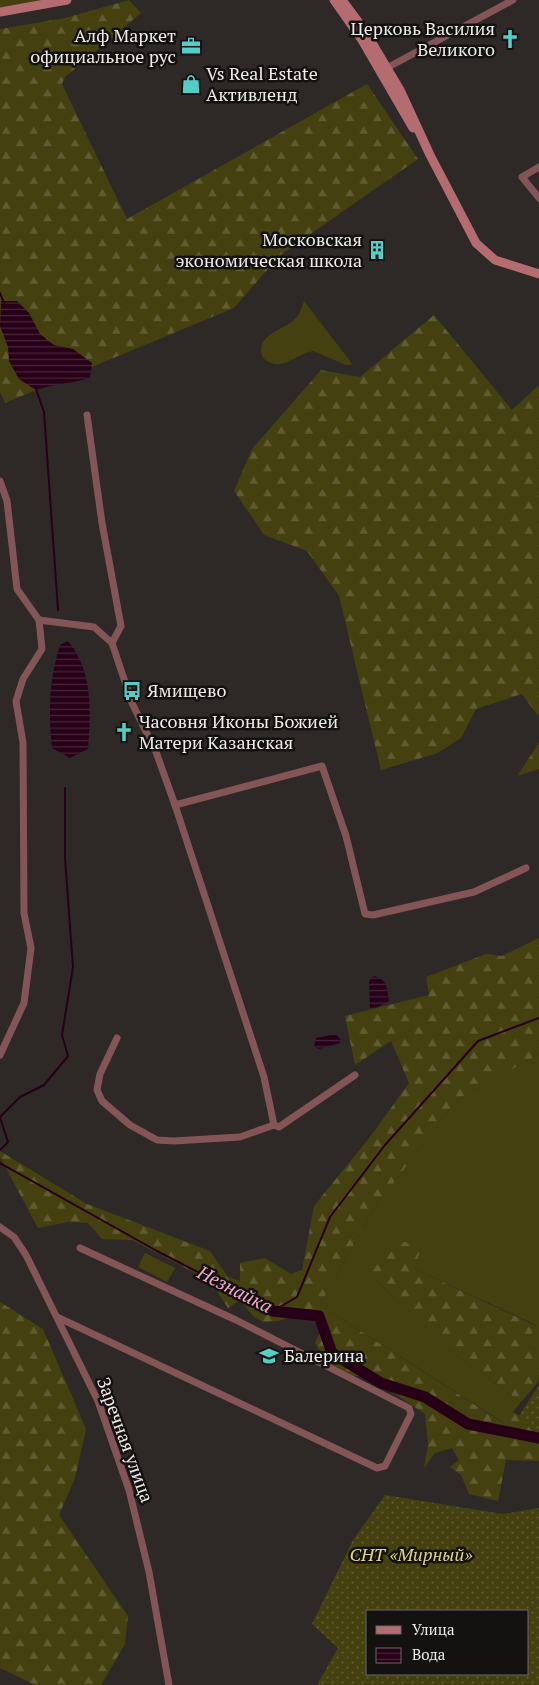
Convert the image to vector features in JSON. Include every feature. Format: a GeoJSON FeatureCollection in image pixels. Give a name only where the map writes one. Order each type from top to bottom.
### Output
{"type":"FeatureCollection","features":[{"type":"Feature","properties":{"kind":"main road"},"geometry":{"type":"LineString","coordinates":[[0,12],[67,0]]}},
{"type":"Feature","properties":{"kind":"main road"},"geometry":{"type":"LineString","coordinates":[[333,0],[341,4],[412,113],[430,155],[468,229],[482,250],[505,264],[539,274]]}},
{"type":"Feature","properties":{"kind":"street"},"geometry":{"type":"LineString","coordinates":[[384,69],[513,0]]}},
{"type":"Feature","properties":{"kind":"street"},"geometry":{"type":"LineString","coordinates":[[539,166],[522,177],[539,198]]}},
{"type":"Feature","properties":{"kind":"street"},"geometry":{"type":"LineString","coordinates":[[87,415],[102,523],[121,626],[112,643]]}},
{"type":"Feature","properties":{"kind":"street"},"geometry":{"type":"LineString","coordinates":[[0,481],[7,501],[17,589],[39,620],[42,649],[24,679],[16,701],[23,743],[24,913],[31,948],[24,1003],[0,1055]]}},
{"type":"Feature","properties":{"kind":"street"},"geometry":{"type":"LineString","coordinates":[[39,620],[94,627],[103,632],[112,643],[130,698],[156,752],[175,805],[264,1077],[274,1125]]}},
{"type":"Feature","properties":{"kind":"street"},"geometry":{"type":"LineString","coordinates":[[175,805],[322,766],[346,836],[366,914],[373,915],[474,892],[526,868]]}},
{"type":"Feature","properties":{"kind":"street"},"geometry":{"type":"LineString","coordinates":[[117,1038],[100,1074],[97,1090],[102,1101],[130,1125],[157,1140],[174,1141],[240,1137],[274,1125],[279,1127],[303,1113],[355,1075]]}},
{"type":"Feature","properties":{"kind":"street","name":"Заречная улица"},"geometry":{"type":"LineString","coordinates":[[0,1227],[14,1237],[26,1255],[98,1401],[133,1502],[149,1572],[169,1685]]}},
{"type":"Feature","properties":{"kind":"street"},"geometry":{"type":"LineString","coordinates":[[56,1317],[377,1468],[385,1466],[411,1414],[409,1408],[236,1320],[80,1248]]}},
{"type":"Feature","properties":{"kind":"green space"},"geometry":{"type":"Polygon","coordinates":[[[0,0],[42,0],[0,8],[0,0]]]}},
{"type":"Feature","properties":{"kind":"green space"},"geometry":{"type":"Polygon","coordinates":[[[129,0],[141,13],[65,77],[62,84],[127,219],[367,84],[418,159],[279,256],[234,308],[5,403],[0,392],[0,29],[65,18],[129,0]]]}},
{"type":"Feature","properties":{"kind":"green space"},"geometry":{"type":"Polygon","coordinates":[[[304,301],[353,365],[346,365],[313,351],[282,364],[276,364],[263,358],[261,350],[266,338],[295,319],[300,313],[304,301]]]}},
{"type":"Feature","properties":{"kind":"green space"},"geometry":{"type":"Polygon","coordinates":[[[434,315],[512,410],[539,385],[539,717],[522,694],[476,709],[461,738],[438,753],[381,770],[339,596],[307,551],[264,535],[234,491],[252,449],[321,370],[360,377],[434,315]]]}},
{"type":"Feature","properties":{"kind":"green space"},"geometry":{"type":"Polygon","coordinates":[[[539,743],[539,769],[517,776],[539,743]]]}},
{"type":"Feature","properties":{"kind":"green space"},"geometry":{"type":"Polygon","coordinates":[[[539,938],[539,1054],[457,1100],[372,1211],[320,1305],[503,1423],[513,1412],[539,1427],[539,1461],[506,1460],[498,1501],[469,1494],[461,1475],[450,1467],[459,1460],[452,1448],[435,1453],[424,1468],[428,1444],[425,1414],[368,1376],[348,1376],[329,1366],[315,1343],[325,1322],[293,1316],[279,1321],[264,1322],[254,1317],[240,1300],[228,1308],[210,1281],[132,1240],[102,1239],[88,1223],[68,1222],[38,1228],[0,1157],[0,1151],[87,1204],[210,1251],[228,1277],[240,1281],[240,1263],[265,1258],[291,1274],[302,1270],[314,1206],[370,1137],[409,1083],[391,1041],[355,1065],[345,1016],[429,995],[426,977],[486,954],[502,956],[539,938]]]}},
{"type":"Feature","properties":{"kind":"green space"},"geometry":{"type":"Polygon","coordinates":[[[539,1054],[539,1349],[524,1347],[536,1325],[415,1269],[422,1244],[369,1274],[454,1353],[521,1402],[504,1423],[320,1305],[372,1211],[457,1100],[539,1054]]]}},
{"type":"Feature","properties":{"kind":"green space"},"geometry":{"type":"Polygon","coordinates":[[[404,1242],[422,1244],[415,1269],[536,1326],[524,1347],[539,1349],[539,1381],[521,1402],[454,1353],[369,1274],[379,1249],[404,1242]]]}},
{"type":"Feature","properties":{"kind":"green space"},"geometry":{"type":"Polygon","coordinates":[[[145,1253],[175,1268],[167,1282],[138,1267],[145,1253]]]}},
{"type":"Feature","properties":{"kind":"green space"},"geometry":{"type":"Polygon","coordinates":[[[0,1302],[43,1329],[86,1429],[75,1478],[59,1515],[128,1616],[125,1644],[101,1685],[35,1685],[0,1668],[0,1302]]]}},
{"type":"Feature","properties":{"kind":"green space"},"geometry":{"type":"Polygon","coordinates":[[[539,1385],[539,1431],[519,1416],[539,1385]]]}},
{"type":"Feature","properties":{"kind":"green space","name":"СНТ «Мирный»"},"geometry":{"type":"Polygon","coordinates":[[[385,1495],[503,1514],[539,1508],[539,1685],[317,1685],[338,1648],[312,1624],[353,1540],[385,1495]]]}},
{"type":"Feature","properties":{"kind":"water"},"geometry":{"type":"Polygon","coordinates":[[[1,301],[17,301],[29,313],[40,334],[54,345],[73,349],[92,363],[90,378],[36,390],[19,379],[9,361],[8,347],[0,326],[1,301]]]}},
{"type":"Feature","properties":{"kind":"water"},"geometry":{"type":"Polygon","coordinates":[[[68,641],[82,665],[90,706],[88,749],[70,758],[52,748],[50,722],[50,696],[56,658],[60,645],[68,641]]]}},
{"type":"Feature","properties":{"kind":"water"},"geometry":{"type":"Polygon","coordinates":[[[374,976],[384,982],[389,1001],[378,1007],[370,1008],[369,981],[374,976]]]}},
{"type":"Feature","properties":{"kind":"water"},"geometry":{"type":"Polygon","coordinates":[[[336,1034],[341,1040],[340,1043],[319,1049],[314,1047],[316,1038],[336,1034]]]}},
{"type":"Feature","properties":{"kind":"waterway"},"geometry":{"type":"LineString","coordinates":[[0,293],[4,303]]}},
{"type":"Feature","properties":{"kind":"waterway"},"geometry":{"type":"LineString","coordinates":[[36,389],[44,412],[58,610]]}},
{"type":"Feature","properties":{"kind":"waterway"},"geometry":{"type":"LineString","coordinates":[[0,1150],[8,1142],[0,1117],[20,1097],[44,1085],[68,1056],[62,1035],[73,967],[65,858],[65,788]]}},
{"type":"Feature","properties":{"kind":"waterway"},"geometry":{"type":"LineString","coordinates":[[0,1163],[157,1251],[273,1311],[297,1297],[330,1217],[385,1145],[478,1041],[539,1018]]}},
{"type":"Feature","properties":{"kind":"waterway","name":"Незнайка"},"geometry":{"type":"LineString","coordinates":[[273,1311],[319,1316],[332,1353],[381,1383],[425,1397],[468,1424],[539,1438]]}},
{"type":"Feature","properties":{"kind":"place","name":"Церковь Василия Великого"},"geometry":{"type":"Point","coordinates":[510,39]}},
{"type":"Feature","properties":{"kind":"place","name":"Алф Маркет официальное рус"},"geometry":{"type":"Point","coordinates":[191,46]}},
{"type":"Feature","properties":{"kind":"place","name":"Vs Real Estate Активленд"},"geometry":{"type":"Point","coordinates":[191,84]}},
{"type":"Feature","properties":{"kind":"place","name":"Московская экономическая школа"},"geometry":{"type":"Point","coordinates":[377,250]}},
{"type":"Feature","properties":{"kind":"place","name":"Ямищево"},"geometry":{"type":"Point","coordinates":[132,691]}},
{"type":"Feature","properties":{"kind":"place","name":"Часовня Иконы Божией Матери Казанская"},"geometry":{"type":"Point","coordinates":[124,732]}},
{"type":"Feature","properties":{"kind":"place","name":"Балерина"},"geometry":{"type":"Point","coordinates":[269,1356]}}]}
